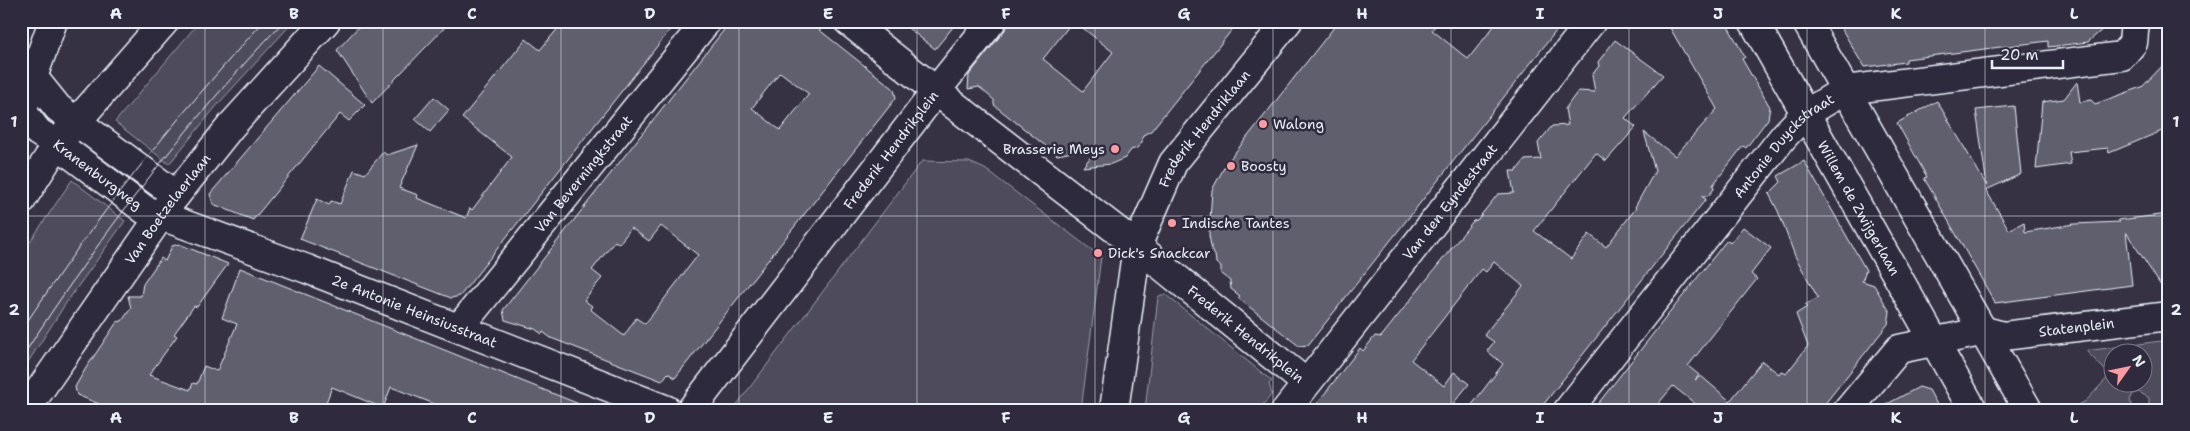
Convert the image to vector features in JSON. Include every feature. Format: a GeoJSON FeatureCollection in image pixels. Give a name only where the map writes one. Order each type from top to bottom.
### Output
{"type":"FeatureCollection","features":[{"type":"Feature","properties":{"kind":"street","name":"Kranenburgweg"},"geometry":{"type":"LineString","coordinates":[[53,21],[23,108],[24,115],[38,132],[145,210],[159,217]]}},
{"type":"Feature","properties":{"kind":"street"},"geometry":{"type":"LineString","coordinates":[[21,201],[57,144],[165,21]]}},
{"type":"Feature","properties":{"kind":"street","name":"Van Boetzelaerlaan"},"geometry":{"type":"LineString","coordinates":[[36,407],[159,217],[231,126],[326,21]]}},
{"type":"Feature","properties":{"kind":"street","name":"Van Beverningkstraat"},"geometry":{"type":"LineString","coordinates":[[459,328],[707,21]]}},
{"type":"Feature","properties":{"kind":"street"},"geometry":{"type":"LineString","coordinates":[[848,21],[936,91],[992,21]]}},
{"type":"Feature","properties":{"kind":"street","name":"Frederik Hendriklaan"},"geometry":{"type":"LineString","coordinates":[[1137,246],[1173,163],[1288,21]]}},
{"type":"Feature","properties":{"kind":"street","name":"Van den Eyndestraat"},"geometry":{"type":"LineString","coordinates":[[1306,383],[1592,21]]}},
{"type":"Feature","properties":{"kind":"street","name":"Willem de Zwijgerlaan"},"geometry":{"type":"LineString","coordinates":[[1752,21],[1935,343]]}},
{"type":"Feature","properties":{"kind":"street"},"geometry":{"type":"LineString","coordinates":[[1806,21],[1985,331],[2028,410]]}},
{"type":"Feature","properties":{"kind":"street","name":"Antonie Duyckstraat"},"geometry":{"type":"LineString","coordinates":[[1568,410],[1784,136],[1805,114],[1845,90],[2122,56],[2133,44],[2135,21]]}},
{"type":"Feature","properties":{"kind":"street"},"geometry":{"type":"LineString","coordinates":[[33,77],[48,98],[176,195]]}},
{"type":"Feature","properties":{"kind":"street","name":"Frederik Hendrikplein"},"geometry":{"type":"LineString","coordinates":[[691,410],[936,91],[1137,246],[1306,383],[1286,410]]}},
{"type":"Feature","properties":{"kind":"street","name":"2e Antonie Heinsiusstraat"},"geometry":{"type":"LineString","coordinates":[[159,217],[210,233],[667,410]]}},
{"type":"Feature","properties":{"kind":"street"},"geometry":{"type":"LineString","coordinates":[[1114,410],[1137,246]]}},
{"type":"Feature","properties":{"kind":"street","name":"Statenplein"},"geometry":{"type":"LineString","coordinates":[[1848,410],[1899,349],[1935,343],[1985,331],[2003,336],[2169,316]]}},
{"type":"Feature","properties":{"kind":"street"},"geometry":{"type":"LineString","coordinates":[[1935,343],[1973,410]]}},
{"type":"Feature","properties":{"kind":"shaded area"},"geometry":{"type":"Polygon","coordinates":[[[200,21],[294,21],[219,103],[169,164],[115,122],[200,21]]]}},
{"type":"Feature","properties":{"kind":"shaded area"},"geometry":{"type":"Polygon","coordinates":[[[922,161],[969,162],[985,169],[1101,257],[1081,410],[744,410],[735,407],[922,161]]]}},
{"type":"Feature","properties":{"kind":"shaded area"},"geometry":{"type":"Polygon","coordinates":[[[72,180],[125,221],[66,303],[21,373],[21,255],[72,180]]]}},
{"type":"Feature","properties":{"kind":"shaded area"},"geometry":{"type":"Polygon","coordinates":[[[1166,295],[1272,381],[1269,384],[1272,394],[1259,410],[1145,410],[1158,297],[1166,295]]]}},
{"type":"Feature","properties":{"kind":"shaded area"},"geometry":{"type":"Polygon","coordinates":[[[2169,340],[2168,410],[2146,410],[2149,405],[2149,398],[2142,394],[2152,394],[2152,344],[2139,344],[2169,340]]]}},
{"type":"Feature","properties":{"kind":"shaded area"},"geometry":{"type":"Polygon","coordinates":[[[2102,349],[2102,367],[2086,351],[2102,349]]]}},
{"type":"Feature","properties":{"kind":"shaded area"},"geometry":{"type":"Polygon","coordinates":[[[2102,384],[2102,394],[2133,394],[2130,400],[2133,410],[2069,410],[2086,401],[2102,384]]]}},
{"type":"Feature","properties":{"kind":"building"},"geometry":{"type":"Polygon","coordinates":[[[364,21],[451,21],[372,103],[337,50],[364,21]]]}},
{"type":"Feature","properties":{"kind":"building"},"geometry":{"type":"Polygon","coordinates":[[[564,21],[677,21],[460,296],[451,298],[300,239],[317,199],[329,205],[331,201],[340,204],[354,170],[365,174],[383,152],[387,155],[418,145],[399,188],[418,195],[417,198],[466,218],[470,208],[472,210],[512,157],[462,118],[526,39],[540,50],[564,21]]]}},
{"type":"Feature","properties":{"kind":"building"},"geometry":{"type":"Polygon","coordinates":[[[731,21],[808,21],[894,89],[896,98],[675,378],[668,373],[662,381],[551,338],[543,332],[542,334],[535,329],[505,320],[503,310],[731,21]],[[780,72],[752,108],[780,130],[809,94],[780,72]],[[661,226],[649,241],[631,228],[619,244],[615,241],[592,270],[602,278],[584,300],[592,306],[590,309],[624,336],[636,318],[645,324],[698,255],[661,226]]]}},
{"type":"Feature","properties":{"kind":"building"},"geometry":{"type":"Polygon","coordinates":[[[899,21],[958,21],[935,49],[899,21]]]}},
{"type":"Feature","properties":{"kind":"building"},"geometry":{"type":"Polygon","coordinates":[[[1012,21],[1073,21],[1043,59],[1083,91],[1113,52],[1074,21],[1239,21],[1151,131],[1143,135],[1142,142],[1137,148],[1131,150],[1125,158],[1111,164],[1083,167],[1098,147],[1057,155],[994,105],[994,100],[979,87],[968,89],[969,75],[1012,21]]]}},
{"type":"Feature","properties":{"kind":"building"},"geometry":{"type":"Polygon","coordinates":[[[1339,21],[1439,21],[1432,30],[1468,59],[1498,21],[1564,21],[1308,345],[1299,346],[1238,298],[1240,296],[1231,289],[1230,281],[1221,274],[1221,267],[1216,263],[1215,255],[1212,252],[1209,235],[1212,190],[1226,164],[1339,21]]]}},
{"type":"Feature","properties":{"kind":"building"},"geometry":{"type":"Polygon","coordinates":[[[1666,21],[1725,21],[1745,57],[1742,59],[1770,107],[1768,119],[1746,148],[1743,146],[1713,185],[1714,189],[1708,196],[1701,196],[1706,199],[1539,410],[1468,410],[1503,364],[1487,351],[1494,342],[1484,335],[1523,286],[1494,262],[1486,272],[1482,269],[1411,360],[1444,386],[1454,372],[1469,384],[1448,410],[1312,410],[1360,348],[1363,351],[1375,336],[1381,337],[1473,221],[1477,220],[1498,194],[1514,193],[1510,171],[1516,171],[1525,160],[1541,159],[1538,143],[1552,126],[1568,125],[1565,109],[1578,91],[1595,92],[1592,75],[1599,66],[1598,62],[1615,40],[1663,75],[1625,118],[1636,127],[1606,161],[1596,153],[1534,231],[1571,259],[1589,234],[1606,247],[1636,208],[1655,171],[1644,132],[1675,156],[1717,109],[1666,21]]]}},
{"type":"Feature","properties":{"kind":"building"},"geometry":{"type":"Polygon","coordinates":[[[1837,21],[2112,21],[2088,42],[2048,47],[2048,41],[1906,59],[1906,62],[1864,67],[1837,21]]]}},
{"type":"Feature","properties":{"kind":"building"},"geometry":{"type":"Polygon","coordinates":[[[2169,59],[2169,128],[2109,153],[2108,148],[2069,152],[2071,164],[2036,169],[2042,102],[2064,99],[2077,82],[2080,102],[2091,100],[2095,104],[2142,87],[2169,59]]]}},
{"type":"Feature","properties":{"kind":"building"},"geometry":{"type":"Polygon","coordinates":[[[319,66],[365,105],[349,121],[340,114],[253,220],[213,204],[210,194],[319,66]]]}},
{"type":"Feature","properties":{"kind":"building"},"geometry":{"type":"Polygon","coordinates":[[[434,97],[449,110],[430,132],[415,119],[434,97]]]}},
{"type":"Feature","properties":{"kind":"building"},"geometry":{"type":"Polygon","coordinates":[[[1937,101],[1987,186],[1976,110],[2014,106],[2021,174],[1986,190],[2009,230],[2024,222],[2025,232],[2074,224],[2120,222],[2118,220],[2169,214],[2169,298],[2126,232],[2132,285],[1995,303],[1924,178],[1927,177],[1897,123],[1937,101]]]}},
{"type":"Feature","properties":{"kind":"building"},"geometry":{"type":"Polygon","coordinates":[[[1804,161],[1866,270],[1862,281],[1874,285],[1890,312],[1888,324],[1820,410],[1703,410],[1673,386],[1653,410],[1593,410],[1727,240],[1730,243],[1743,227],[1771,248],[1751,274],[1757,279],[1688,366],[1699,375],[1695,380],[1701,376],[1730,401],[1762,361],[1779,374],[1781,371],[1786,374],[1808,346],[1796,314],[1807,307],[1805,305],[1818,298],[1795,256],[1778,211],[1769,194],[1781,182],[1778,176],[1804,161]]]}},
{"type":"Feature","properties":{"kind":"building"},"geometry":{"type":"Polygon","coordinates":[[[179,244],[228,264],[197,307],[194,306],[174,334],[177,336],[149,375],[190,390],[193,383],[197,384],[204,366],[217,371],[237,324],[222,318],[240,268],[594,410],[450,410],[391,387],[383,408],[332,387],[323,410],[114,410],[77,395],[75,387],[86,368],[117,322],[122,321],[131,308],[128,296],[141,296],[143,284],[161,258],[165,261],[172,246],[179,244]]]}},
{"type":"Feature","properties":{"kind":"building"},"geometry":{"type":"Polygon","coordinates":[[[1919,387],[1929,390],[1940,410],[1876,410],[1919,387]]]}},
{"type":"Feature","properties":{"kind":"tram line"},"geometry":{"type":"LineString","coordinates":[[21,331],[77,249],[136,171],[230,58],[264,21]]}},
{"type":"Feature","properties":{"kind":"tram line"},"geometry":{"type":"LineString","coordinates":[[21,359],[50,314],[144,184],[247,60],[284,21]]}},
{"type":"Feature","properties":{"kind":"place","name":"Walong"},"geometry":{"type":"Point","coordinates":[1263,124]}},
{"type":"Feature","properties":{"kind":"place","name":"Brasserie Meys"},"geometry":{"type":"Point","coordinates":[1115,149]}},
{"type":"Feature","properties":{"kind":"place","name":"Boosty"},"geometry":{"type":"Point","coordinates":[1231,166]}},
{"type":"Feature","properties":{"kind":"place","name":"Indische Tantes"},"geometry":{"type":"Point","coordinates":[1172,223]}},
{"type":"Feature","properties":{"kind":"place","name":"Dick's Snackcar"},"geometry":{"type":"Point","coordinates":[1098,253]}}]}
